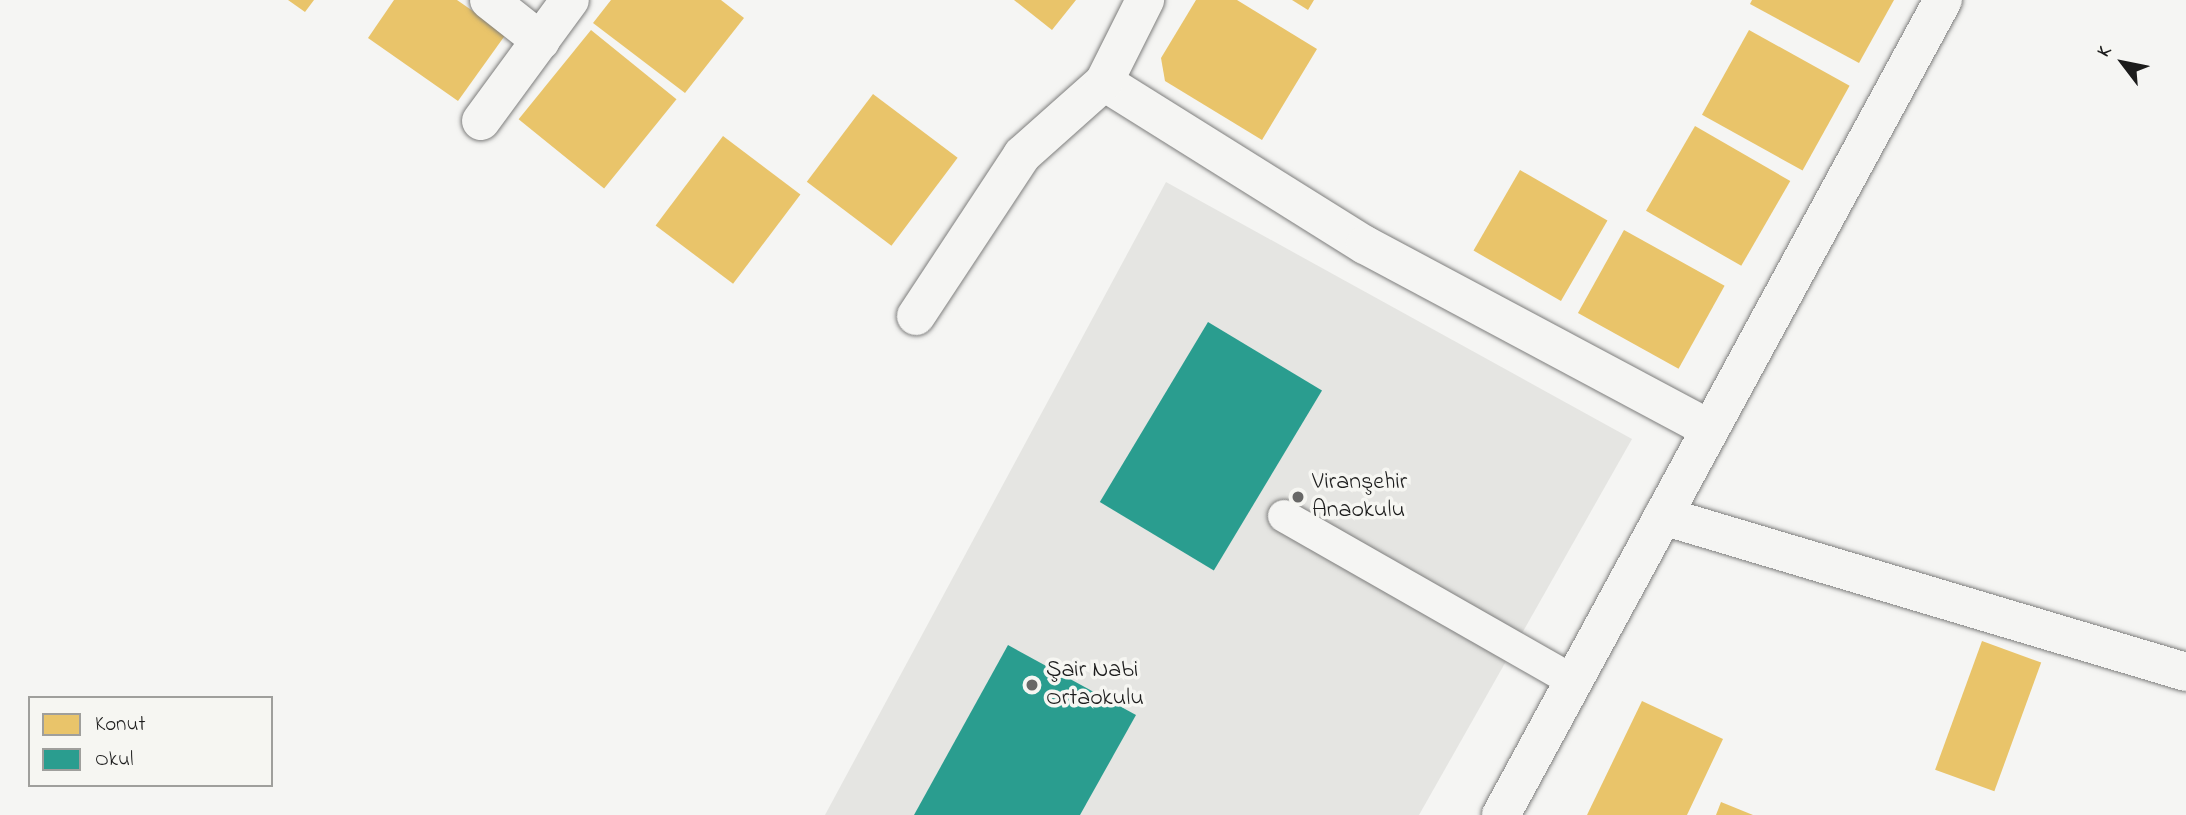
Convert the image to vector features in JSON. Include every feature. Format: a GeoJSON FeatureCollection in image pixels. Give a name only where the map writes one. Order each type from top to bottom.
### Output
{"type":"FeatureCollection","features":[{"type":"Feature","properties":{"kind":"street"},"geometry":{"type":"LineString","coordinates":[[489,0],[541,41]]}},
{"type":"Feature","properties":{"kind":"street"},"geometry":{"type":"LineString","coordinates":[[481,121],[570,0]]}},
{"type":"Feature","properties":{"kind":"street"},"geometry":{"type":"LineString","coordinates":[[916,316],[1022,155],[1104,82],[1145,0]]}},
{"type":"Feature","properties":{"kind":"street"},"geometry":{"type":"LineString","coordinates":[[1501,815],[1943,0]]}},
{"type":"Feature","properties":{"kind":"street"},"geometry":{"type":"LineString","coordinates":[[1104,82],[1365,245],[1710,429]]}},
{"type":"Feature","properties":{"kind":"street"},"geometry":{"type":"LineString","coordinates":[[1663,516],[2186,672]]}},
{"type":"Feature","properties":{"kind":"lane"},"geometry":{"type":"LineString","coordinates":[[1284,516],[1573,681]]}},
{"type":"Feature","properties":{"kind":"shaded area","name":"Viranşehir Anaokulu"},"geometry":{"type":"Polygon","coordinates":[[[1166,182],[1632,439],[1419,815],[825,815],[1166,182]]]}},
{"type":"Feature","properties":{"kind":"building: Konut"},"geometry":{"type":"Polygon","coordinates":[[[288,0],[314,0],[305,12],[288,0]]]}},
{"type":"Feature","properties":{"kind":"building: Konut"},"geometry":{"type":"Polygon","coordinates":[[[394,0],[457,0],[506,34],[458,101],[368,38],[394,0]]]}},
{"type":"Feature","properties":{"kind":"building: Konut"},"geometry":{"type":"Polygon","coordinates":[[[611,0],[721,0],[744,18],[685,93],[593,23],[611,0]]]}},
{"type":"Feature","properties":{"kind":"building: Konut"},"geometry":{"type":"Polygon","coordinates":[[[1014,0],[1076,0],[1052,30],[1014,0]]]}},
{"type":"Feature","properties":{"kind":"building: Konut"},"geometry":{"type":"Polygon","coordinates":[[[1196,0],[1237,0],[1317,49],[1262,140],[1165,81],[1161,58],[1196,0]]]}},
{"type":"Feature","properties":{"kind":"building: Konut"},"geometry":{"type":"Polygon","coordinates":[[[1292,0],[1314,0],[1308,10],[1292,0]]]}},
{"type":"Feature","properties":{"kind":"building: Konut"},"geometry":{"type":"Polygon","coordinates":[[[1752,0],[1894,0],[1859,63],[1750,4],[1752,0]]]}},
{"type":"Feature","properties":{"kind":"building: Konut"},"geometry":{"type":"Polygon","coordinates":[[[591,30],[676,99],[604,189],[519,119],[591,30]]]}},
{"type":"Feature","properties":{"kind":"building: Konut"},"geometry":{"type":"Polygon","coordinates":[[[1749,30],[1850,86],[1803,171],[1702,115],[1749,30]]]}},
{"type":"Feature","properties":{"kind":"building: Konut"},"geometry":{"type":"Polygon","coordinates":[[[873,94],[958,158],[891,246],[807,182],[873,94]]]}},
{"type":"Feature","properties":{"kind":"building: Konut"},"geometry":{"type":"Polygon","coordinates":[[[1695,126],[1790,181],[1741,266],[1646,211],[1695,126]]]}},
{"type":"Feature","properties":{"kind":"building: Konut"},"geometry":{"type":"Polygon","coordinates":[[[723,136],[800,194],[733,284],[656,225],[723,136]]]}},
{"type":"Feature","properties":{"kind":"building: Konut"},"geometry":{"type":"Polygon","coordinates":[[[1520,170],[1607,220],[1561,301],[1474,251],[1520,170]]]}},
{"type":"Feature","properties":{"kind":"building: Konut"},"geometry":{"type":"Polygon","coordinates":[[[1624,230],[1725,286],[1679,369],[1578,313],[1624,230]]]}},
{"type":"Feature","properties":{"kind":"building: Konut"},"geometry":{"type":"Polygon","coordinates":[[[1982,641],[2041,663],[1994,791],[1935,770],[1982,641]]]}},
{"type":"Feature","properties":{"kind":"building: Konut"},"geometry":{"type":"Polygon","coordinates":[[[1642,701],[1723,739],[1687,815],[1587,815],[1642,701]]]}},
{"type":"Feature","properties":{"kind":"building: Konut"},"geometry":{"type":"Polygon","coordinates":[[[1721,802],[1753,815],[1716,815],[1721,802]]]}},
{"type":"Feature","properties":{"kind":"building: Okul"},"geometry":{"type":"Polygon","coordinates":[[[1208,322],[1322,391],[1214,571],[1100,502],[1208,322]]]}},
{"type":"Feature","properties":{"kind":"building: Okul"},"geometry":{"type":"Polygon","coordinates":[[[1008,645],[1136,715],[1080,815],[914,815],[1008,645]]]}},
{"type":"Feature","properties":{"kind":"place","name":"Viranşehir Anaokulu"},"geometry":{"type":"Point","coordinates":[1298,497]}},
{"type":"Feature","properties":{"kind":"place","name":"Şair Nabi Ortaokulu"},"geometry":{"type":"Point","coordinates":[1032,685]}}]}
